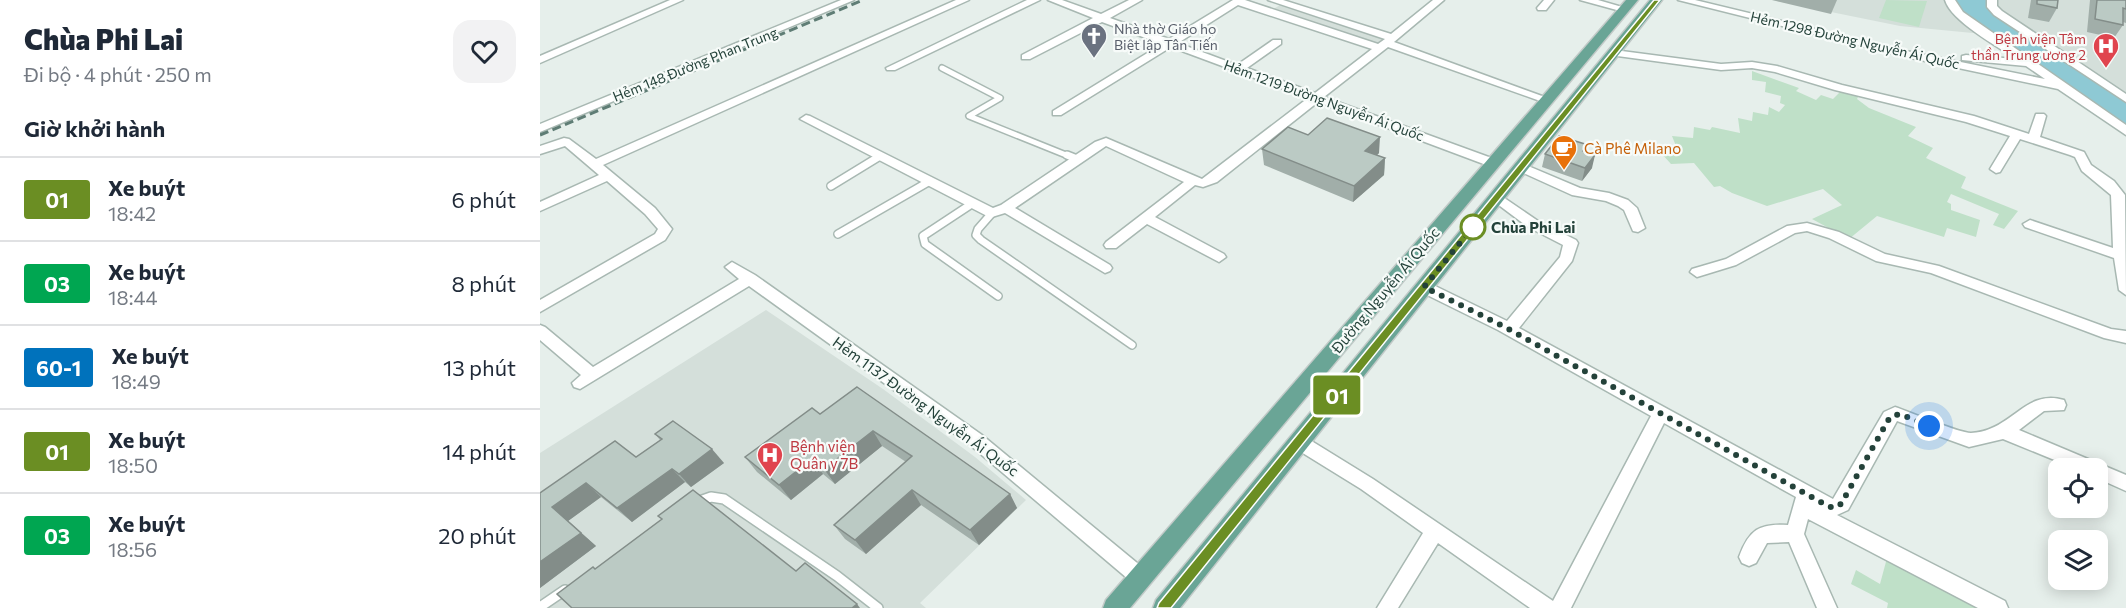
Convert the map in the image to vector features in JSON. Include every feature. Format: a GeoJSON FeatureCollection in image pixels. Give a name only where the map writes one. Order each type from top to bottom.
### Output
{"type":"FeatureCollection","features":[{"type":"Feature","properties":{"kind":"main road","name":"Đường Nguyễn Ái Quốc"},"geometry":{"type":"LineString","coordinates":[[1165,608],[1656,0]]}},
{"type":"Feature","properties":{"kind":"main road","name":"Đường Nguyễn Ái Quốc"},"geometry":{"type":"LineString","coordinates":[[1115,608],[1628,5]]}},
{"type":"Feature","properties":{"kind":"street"},"geometry":{"type":"LineString","coordinates":[[540,60],[678,0]]}},
{"type":"Feature","properties":{"kind":"street","name":"Hẻm 148 Đường Phan Trung"},"geometry":{"type":"LineString","coordinates":[[540,128],[849,0]]}},
{"type":"Feature","properties":{"kind":"street"},"geometry":{"type":"LineString","coordinates":[[596,164],[964,0]]}},
{"type":"Feature","properties":{"kind":"street"},"geometry":{"type":"LineString","coordinates":[[891,68],[1035,0]]}},
{"type":"Feature","properties":{"kind":"street","name":"Hẻm 1219 Đường Nguyễn Ái Quốc"},"geometry":{"type":"LineString","coordinates":[[1053,0],[1493,163]]}},
{"type":"Feature","properties":{"kind":"street"},"geometry":{"type":"LineString","coordinates":[[1026,57],[1137,0]]}},
{"type":"Feature","properties":{"kind":"street"},"geometry":{"type":"LineString","coordinates":[[1273,0],[1547,100]]}},
{"type":"Feature","properties":{"kind":"street"},"geometry":{"type":"LineString","coordinates":[[999,211],[1099,145],[1109,142],[1193,181],[1203,183],[1212,179],[1439,0]]}},
{"type":"Feature","properties":{"kind":"street"},"geometry":{"type":"LineString","coordinates":[[1585,0],[1628,5]]}},
{"type":"Feature","properties":{"kind":"street","name":"Hẻm 1298 Đường Nguyễn Ái Quốc"},"geometry":{"type":"LineString","coordinates":[[1683,0],[1951,63],[2062,86]]}},
{"type":"Feature","properties":{"kind":"street"},"geometry":{"type":"LineString","coordinates":[[1950,0],[1952,7],[1959,14],[2126,131]]}},
{"type":"Feature","properties":{"kind":"street"},"geometry":{"type":"LineString","coordinates":[[1992,0],[1992,7],[1998,13],[2126,99]]}},
{"type":"Feature","properties":{"kind":"street"},"geometry":{"type":"LineString","coordinates":[[1057,112],[1238,1],[1387,43]]}},
{"type":"Feature","properties":{"kind":"street"},"geometry":{"type":"LineString","coordinates":[[1238,69],[1277,42]]}},
{"type":"Feature","properties":{"kind":"street"},"geometry":{"type":"LineString","coordinates":[[1614,53],[1721,67],[1764,66],[1839,88],[1970,119],[2080,155],[2088,171],[2114,187],[2118,195],[2126,290]]}},
{"type":"Feature","properties":{"kind":"street"},"geometry":{"type":"LineString","coordinates":[[1951,63],[1953,59],[1962,57],[2029,63]]}},
{"type":"Feature","properties":{"kind":"street"},"geometry":{"type":"LineString","coordinates":[[2032,138],[2040,116]]}},
{"type":"Feature","properties":{"kind":"street"},"geometry":{"type":"LineString","coordinates":[[806,119],[973,203],[999,211],[1106,268]]}},
{"type":"Feature","properties":{"kind":"street"},"geometry":{"type":"LineString","coordinates":[[1996,169],[2017,134]]}},
{"type":"Feature","properties":{"kind":"street"},"geometry":{"type":"LineString","coordinates":[[540,150],[564,142],[576,148],[650,211],[661,222],[664,232],[660,237],[540,307]]}},
{"type":"Feature","properties":{"kind":"street"},"geometry":{"type":"LineString","coordinates":[[1521,167],[1577,192],[1609,197],[1623,203],[1630,208],[1638,228]]}},
{"type":"Feature","properties":{"kind":"street"},"geometry":{"type":"LineString","coordinates":[[540,207],[608,176]]}},
{"type":"Feature","properties":{"kind":"street"},"geometry":{"type":"LineString","coordinates":[[1111,245],[1193,181]]}},
{"type":"Feature","properties":{"kind":"street"},"geometry":{"type":"LineString","coordinates":[[1497,197],[1533,224],[1571,243],[1567,258],[1509,329]]}},
{"type":"Feature","properties":{"kind":"street"},"geometry":{"type":"LineString","coordinates":[[1146,218],[1219,257]]}},
{"type":"Feature","properties":{"kind":"street"},"geometry":{"type":"LineString","coordinates":[[2030,224],[2122,258]]}},
{"type":"Feature","properties":{"kind":"street"},"geometry":{"type":"LineString","coordinates":[[1697,272],[1731,262],[1792,229],[1807,227],[1834,235],[1881,258],[1934,269],[2109,334],[2126,337]]}},
{"type":"Feature","properties":{"kind":"street","name":"Hẻm 1137 Đường Nguyễn Ái Quốc"},"geometry":{"type":"LineString","coordinates":[[732,267],[976,440],[1141,578]]}},
{"type":"Feature","properties":{"kind":"street"},"geometry":{"type":"LineString","coordinates":[[540,331],[586,379],[750,279]]}},
{"type":"Feature","properties":{"kind":"street"},"geometry":{"type":"LineString","coordinates":[[1424,287],[1509,329],[1660,414],[1804,501],[1998,608]]}},
{"type":"Feature","properties":{"kind":"street"},"geometry":{"type":"LineString","coordinates":[[1804,501],[1839,506],[1890,417],[1895,414],[1969,440],[2004,432],[2041,404],[2058,405]]}},
{"type":"Feature","properties":{"kind":"street"},"geometry":{"type":"LineString","coordinates":[[1560,608],[1660,414]]}},
{"type":"Feature","properties":{"kind":"street"},"geometry":{"type":"LineString","coordinates":[[2004,432],[2068,458]]}},
{"type":"Feature","properties":{"kind":"street"},"geometry":{"type":"LineString","coordinates":[[1299,442],[1547,608]]}},
{"type":"Feature","properties":{"kind":"street"},"geometry":{"type":"LineString","coordinates":[[2108,475],[2126,483]]}},
{"type":"Feature","properties":{"kind":"street"},"geometry":{"type":"LineString","coordinates":[[1804,501],[1795,534],[1827,608]]}},
{"type":"Feature","properties":{"kind":"street"},"geometry":{"type":"LineString","coordinates":[[1387,608],[1435,531]]}},
{"type":"Feature","properties":{"kind":"street"},"geometry":{"type":"LineString","coordinates":[[1749,557],[1753,543],[1762,536],[1771,532],[1795,534]]}},
{"type":"Feature","properties":{"kind":"lane"},"geometry":{"type":"LineString","coordinates":[[942,68],[1000,98],[969,116],[1077,159]]}},
{"type":"Feature","properties":{"kind":"lane"},"geometry":{"type":"LineString","coordinates":[[831,186],[880,156]]}},
{"type":"Feature","properties":{"kind":"lane"},"geometry":{"type":"LineString","coordinates":[[838,234],[930,181]]}},
{"type":"Feature","properties":{"kind":"lane"},"geometry":{"type":"LineString","coordinates":[[973,203],[923,236],[923,240],[925,244],[998,296]]}},
{"type":"Feature","properties":{"kind":"lane"},"geometry":{"type":"LineString","coordinates":[[999,211],[978,229],[976,235],[1132,345]]}},
{"type":"Feature","properties":{"kind":"lane"},"geometry":{"type":"LineString","coordinates":[[692,504],[711,497],[724,499],[837,576],[878,608]]}},
{"type":"Feature","properties":{"kind":"lane"},"geometry":{"type":"LineString","coordinates":[[540,607],[578,581]]}},
{"type":"Feature","properties":{"kind":"shaded area","name":"Bệnh viện Tâm thần Trung ương 2"},"geometry":{"type":"Polygon","coordinates":[[[1772,0],[2126,0],[2126,96],[2050,45],[1983,34],[1900,26],[1772,0]]]}},
{"type":"Feature","properties":{"kind":"shaded area"},"geometry":{"type":"Polygon","coordinates":[[[1280,5],[1387,38],[1379,45],[1272,10],[1280,5]]]}},
{"type":"Feature","properties":{"kind":"shaded area","name":"Bệnh viện Quân y 7B"},"geometry":{"type":"Polygon","coordinates":[[[766,310],[883,389],[975,457],[1026,500],[920,603],[926,608],[540,608],[540,453],[766,310]]]}},
{"type":"Feature","properties":{"kind":"green space"},"geometry":{"type":"Polygon","coordinates":[[[1886,0],[1927,1],[1919,27],[1879,18],[1886,0]]]}},
{"type":"Feature","properties":{"kind":"green space"},"geometry":{"type":"Polygon","coordinates":[[[1752,71],[1799,88],[1796,91],[1816,100],[1821,95],[1833,99],[1841,91],[1859,95],[1857,99],[1869,108],[1916,127],[1908,136],[1933,148],[1926,158],[1966,177],[1961,188],[2018,211],[2004,229],[1993,225],[1999,214],[1951,194],[1947,202],[1951,204],[1951,210],[1980,220],[1976,237],[1947,228],[1944,237],[1877,216],[1849,239],[1812,219],[1842,205],[1823,189],[1767,206],[1720,186],[1714,187],[1694,163],[1671,164],[1662,154],[1671,154],[1667,146],[1676,146],[1672,136],[1693,138],[1694,127],[1710,130],[1712,127],[1740,133],[1738,118],[1752,121],[1753,112],[1768,115],[1769,107],[1779,112],[1785,105],[1780,103],[1781,96],[1765,92],[1766,82],[1752,80],[1752,71]]]}},
{"type":"Feature","properties":{"kind":"green space"},"geometry":{"type":"Polygon","coordinates":[[[1887,558],[1984,608],[1887,608],[1888,603],[1851,584],[1856,570],[1880,584],[1887,558]]]}},
{"type":"Feature","properties":{"kind":"water"},"geometry":{"type":"Polygon","coordinates":[[[1954,0],[1987,0],[1999,17],[2126,102],[2126,127],[1963,14],[1954,0]]]}},
{"type":"Feature","properties":{"kind":"building"},"geometry":{"type":"Polygon","coordinates":[[[2037,0],[2058,0],[2057,8],[2037,4],[2037,0]]]}},
{"type":"Feature","properties":{"kind":"building"},"geometry":{"type":"Polygon","coordinates":[[[2097,0],[2126,0],[2126,9],[2123,8],[2123,25],[2095,19],[2097,0]]]}},
{"type":"Feature","properties":{"kind":"building"},"geometry":{"type":"Polygon","coordinates":[[[1327,118],[1380,137],[1365,151],[1385,158],[1354,186],[1262,149],[1288,127],[1308,135],[1327,118]]]}},
{"type":"Feature","properties":{"kind":"building"},"geometry":{"type":"Polygon","coordinates":[[[1559,136],[1588,145],[1583,151],[1595,155],[1585,168],[1545,154],[1559,136]]]}},
{"type":"Feature","properties":{"kind":"building"},"geometry":{"type":"Polygon","coordinates":[[[857,387],[1010,494],[970,530],[912,490],[855,540],[834,525],[912,456],[873,431],[824,469],[812,459],[779,485],[745,457],[812,408],[820,414],[857,387]]]}},
{"type":"Feature","properties":{"kind":"building"},"geometry":{"type":"Polygon","coordinates":[[[673,421],[712,449],[679,474],[672,469],[617,508],[586,483],[552,507],[581,533],[540,562],[540,493],[615,441],[636,457],[662,439],[655,434],[673,421]]]}},
{"type":"Feature","properties":{"kind":"building"},"geometry":{"type":"Polygon","coordinates":[[[693,490],[796,571],[805,563],[857,604],[852,608],[572,608],[557,594],[662,519],[658,516],[693,490]]]}},
{"type":"Feature","properties":{"kind":"railway"},"geometry":{"type":"LineString","coordinates":[[540,135],[863,0]]}},
{"type":"Feature","properties":{"kind":"bus line","name":"01"},"geometry":{"type":"LineString","coordinates":[[1165,608],[1656,0]]}},
{"type":"Feature","properties":{"kind":"place","name":"Nhà thờ Giáo họ Biệt lập Tân Tiến"},"geometry":{"type":"Point","coordinates":[1094,59]}},
{"type":"Feature","properties":{"kind":"place","name":"Bệnh viện Tâm thần Trung ương 2"},"geometry":{"type":"Point","coordinates":[2106,69]}},
{"type":"Feature","properties":{"kind":"place","name":"Cà Phê Milano"},"geometry":{"type":"Point","coordinates":[1564,171]}},
{"type":"Feature","properties":{"kind":"place","name":"Chùa Phi Lai"},"geometry":{"type":"Point","coordinates":[1473,227]}},
{"type":"Feature","properties":{"kind":"place","name":"Bệnh viện Quân y 7B"},"geometry":{"type":"Point","coordinates":[770,478]}},
{"type":"Feature","properties":{"kind":"route"},"geometry":{"type":"LineString","coordinates":[[1473,227],[1424,287],[1503,326],[1828,506],[1834,508],[1841,504],[1890,417],[1900,414],[1929,426]]}}]}
